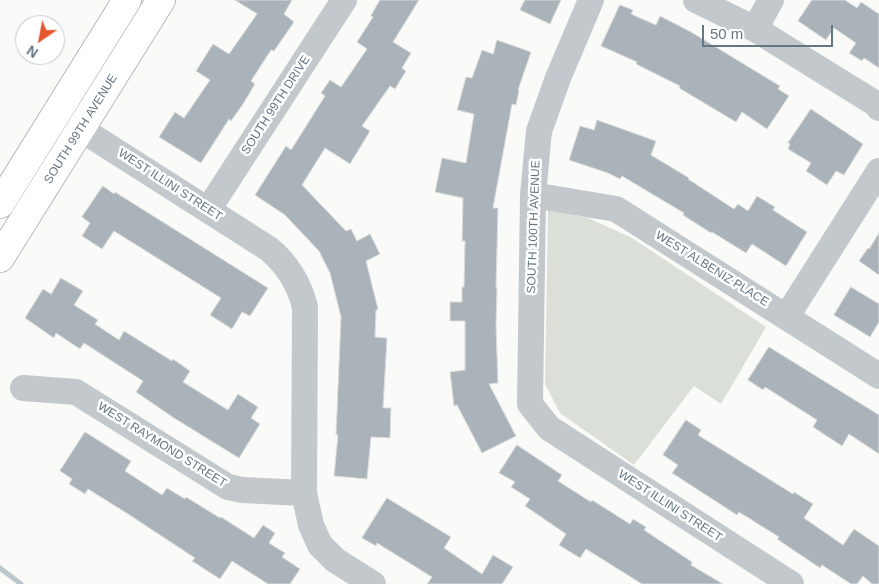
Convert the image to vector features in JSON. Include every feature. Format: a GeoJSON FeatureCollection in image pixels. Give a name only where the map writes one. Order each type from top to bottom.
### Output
{"type":"FeatureCollection","features":[{"type":"Feature","properties":{"kind":"main road"},"geometry":{"type":"LineString","coordinates":[[0,204],[127,0]]}},
{"type":"Feature","properties":{"kind":"main road","name":"SOUTH 99TH AVENUE"},"geometry":{"type":"LineString","coordinates":[[0,258],[162,0]]}},
{"type":"Feature","properties":{"kind":"street","name":"SOUTH 99TH DRIVE"},"geometry":{"type":"LineString","coordinates":[[208,210],[344,0]]}},
{"type":"Feature","properties":{"kind":"street","name":"SOUTH 100TH AVENUE"},"geometry":{"type":"LineString","coordinates":[[549,428],[530,404],[533,195],[539,131],[558,78],[591,0]]}},
{"type":"Feature","properties":{"kind":"street"},"geometry":{"type":"LineString","coordinates":[[696,0],[755,29],[876,104],[879,108]]}},
{"type":"Feature","properties":{"kind":"street"},"geometry":{"type":"LineString","coordinates":[[755,29],[771,0]]}},
{"type":"Feature","properties":{"kind":"street","name":"WEST ILLINI STREET"},"geometry":{"type":"LineString","coordinates":[[56,114],[269,249],[281,259],[298,284],[305,307],[304,493]]}},
{"type":"Feature","properties":{"kind":"street"},"geometry":{"type":"LineString","coordinates":[[787,316],[879,170]]}},
{"type":"Feature","properties":{"kind":"street","name":"WEST ALBENIZ PLACE"},"geometry":{"type":"LineString","coordinates":[[533,195],[616,209],[879,376]]}},
{"type":"Feature","properties":{"kind":"street","name":"WEST RAYMOND STREET"},"geometry":{"type":"LineString","coordinates":[[23,388],[76,392],[228,487],[242,490],[304,493]]}},
{"type":"Feature","properties":{"kind":"street","name":"WEST ILLINI STREET"},"geometry":{"type":"LineString","coordinates":[[549,428],[791,584]]}},
{"type":"Feature","properties":{"kind":"street"},"geometry":{"type":"LineString","coordinates":[[304,493],[311,525],[320,545],[335,560],[373,584]]}},
{"type":"Feature","properties":{"kind":"shaded area"},"geometry":{"type":"Polygon","coordinates":[[[548,210],[588,218],[632,238],[766,327],[721,404],[694,386],[634,465],[560,413],[545,384],[548,210]]]}},
{"type":"Feature","properties":{"kind":"building"},"geometry":{"type":"Polygon","coordinates":[[[235,0],[292,0],[284,14],[294,22],[274,51],[271,50],[251,81],[255,84],[243,104],[231,121],[229,119],[201,163],[159,137],[175,112],[184,118],[210,80],[196,71],[213,44],[229,54],[257,14],[235,0]]]}},
{"type":"Feature","properties":{"kind":"building"},"geometry":{"type":"Polygon","coordinates":[[[380,0],[419,0],[393,42],[411,53],[402,68],[406,71],[395,89],[390,86],[362,126],[370,131],[350,164],[325,148],[302,185],[346,231],[351,229],[357,241],[370,234],[380,254],[366,261],[378,309],[376,310],[375,337],[387,338],[383,408],[391,408],[390,438],[371,437],[367,479],[334,476],[338,435],[336,435],[341,317],[330,273],[319,251],[285,215],[255,195],[286,146],[291,150],[325,96],[321,93],[330,80],[341,87],[367,49],[357,42],[373,17],[371,16],[380,0]]]}},
{"type":"Feature","properties":{"kind":"building"},"geometry":{"type":"Polygon","coordinates":[[[525,0],[561,0],[550,24],[520,10],[525,0]]]}},
{"type":"Feature","properties":{"kind":"building"},"geometry":{"type":"Polygon","coordinates":[[[812,0],[845,0],[857,8],[861,2],[879,14],[879,68],[864,58],[862,61],[849,53],[856,43],[834,28],[826,40],[798,21],[812,0]]]}},
{"type":"Feature","properties":{"kind":"building"},"geometry":{"type":"Polygon","coordinates":[[[620,5],[633,10],[631,14],[656,25],[660,16],[691,32],[780,86],[778,89],[789,96],[767,129],[742,112],[736,122],[679,88],[680,86],[636,64],[637,62],[601,46],[620,5]]]}},
{"type":"Feature","properties":{"kind":"building"},"geometry":{"type":"Polygon","coordinates":[[[497,40],[531,52],[518,90],[516,105],[512,104],[493,208],[498,208],[496,327],[498,383],[489,384],[516,436],[482,453],[457,405],[454,406],[450,372],[465,370],[465,321],[450,321],[450,302],[462,302],[462,287],[464,287],[465,241],[462,241],[463,198],[435,192],[442,158],[466,163],[474,114],[457,110],[466,77],[472,78],[482,50],[493,54],[497,40]]]}},
{"type":"Feature","properties":{"kind":"building"},"geometry":{"type":"Polygon","coordinates":[[[811,109],[863,144],[844,175],[836,171],[827,185],[806,171],[811,163],[788,149],[790,144],[788,143],[811,109]]]}},
{"type":"Feature","properties":{"kind":"building"},"geometry":{"type":"Polygon","coordinates":[[[597,120],[656,141],[651,155],[734,209],[738,204],[748,211],[757,196],[775,207],[773,210],[807,232],[786,266],[752,244],[746,253],[622,176],[620,179],[569,160],[580,126],[594,130],[597,120]]]}},
{"type":"Feature","properties":{"kind":"building"},"geometry":{"type":"Polygon","coordinates":[[[103,186],[268,288],[250,316],[242,312],[232,329],[210,315],[221,298],[114,231],[102,249],[82,236],[90,223],[82,217],[103,186]]]}},
{"type":"Feature","properties":{"kind":"building"},"geometry":{"type":"Polygon","coordinates":[[[879,233],[879,275],[859,261],[879,233]]]}},
{"type":"Feature","properties":{"kind":"building"},"geometry":{"type":"Polygon","coordinates":[[[61,278],[83,291],[74,305],[98,320],[95,324],[119,340],[124,331],[172,361],[173,359],[190,371],[183,382],[228,410],[238,394],[258,407],[251,418],[260,424],[239,458],[136,392],[143,381],[84,343],[80,349],[56,333],[54,338],[25,318],[43,289],[51,294],[61,278]]]}},
{"type":"Feature","properties":{"kind":"building"},"geometry":{"type":"Polygon","coordinates":[[[851,287],[879,304],[879,322],[870,337],[834,315],[851,287]]]}},
{"type":"Feature","properties":{"kind":"building"},"geometry":{"type":"Polygon","coordinates":[[[769,347],[879,415],[879,454],[849,434],[842,446],[813,427],[817,420],[765,387],[763,390],[748,380],[769,347]]]}},
{"type":"Feature","properties":{"kind":"building"},"geometry":{"type":"Polygon","coordinates":[[[686,420],[701,430],[698,435],[793,494],[794,492],[813,504],[804,518],[843,545],[854,529],[879,546],[879,584],[872,584],[863,576],[857,584],[851,584],[822,565],[820,568],[777,539],[779,537],[739,512],[737,515],[672,473],[678,465],[663,455],[686,420]]]}},
{"type":"Feature","properties":{"kind":"building"},"geometry":{"type":"Polygon","coordinates":[[[85,432],[131,461],[125,471],[162,495],[167,488],[221,517],[254,538],[263,525],[275,533],[269,543],[285,553],[282,557],[300,569],[290,584],[268,584],[232,561],[220,579],[192,561],[195,558],[128,514],[88,489],[85,494],[69,484],[72,479],[60,471],[85,432]]]}},
{"type":"Feature","properties":{"kind":"building"},"geometry":{"type":"Polygon","coordinates":[[[517,445],[562,475],[558,481],[630,524],[633,519],[646,527],[644,530],[692,562],[691,565],[723,584],[642,584],[586,549],[580,558],[559,545],[566,534],[525,506],[530,499],[511,487],[515,482],[499,473],[517,445]]]}},
{"type":"Feature","properties":{"kind":"building"},"geometry":{"type":"Polygon","coordinates":[[[387,498],[451,537],[444,548],[482,574],[493,555],[513,567],[502,584],[427,584],[432,577],[377,543],[376,546],[362,538],[387,498]]]}},
{"type":"Feature","properties":{"kind":"waterway"},"geometry":{"type":"LineString","coordinates":[[0,568],[21,584]]}}]}
